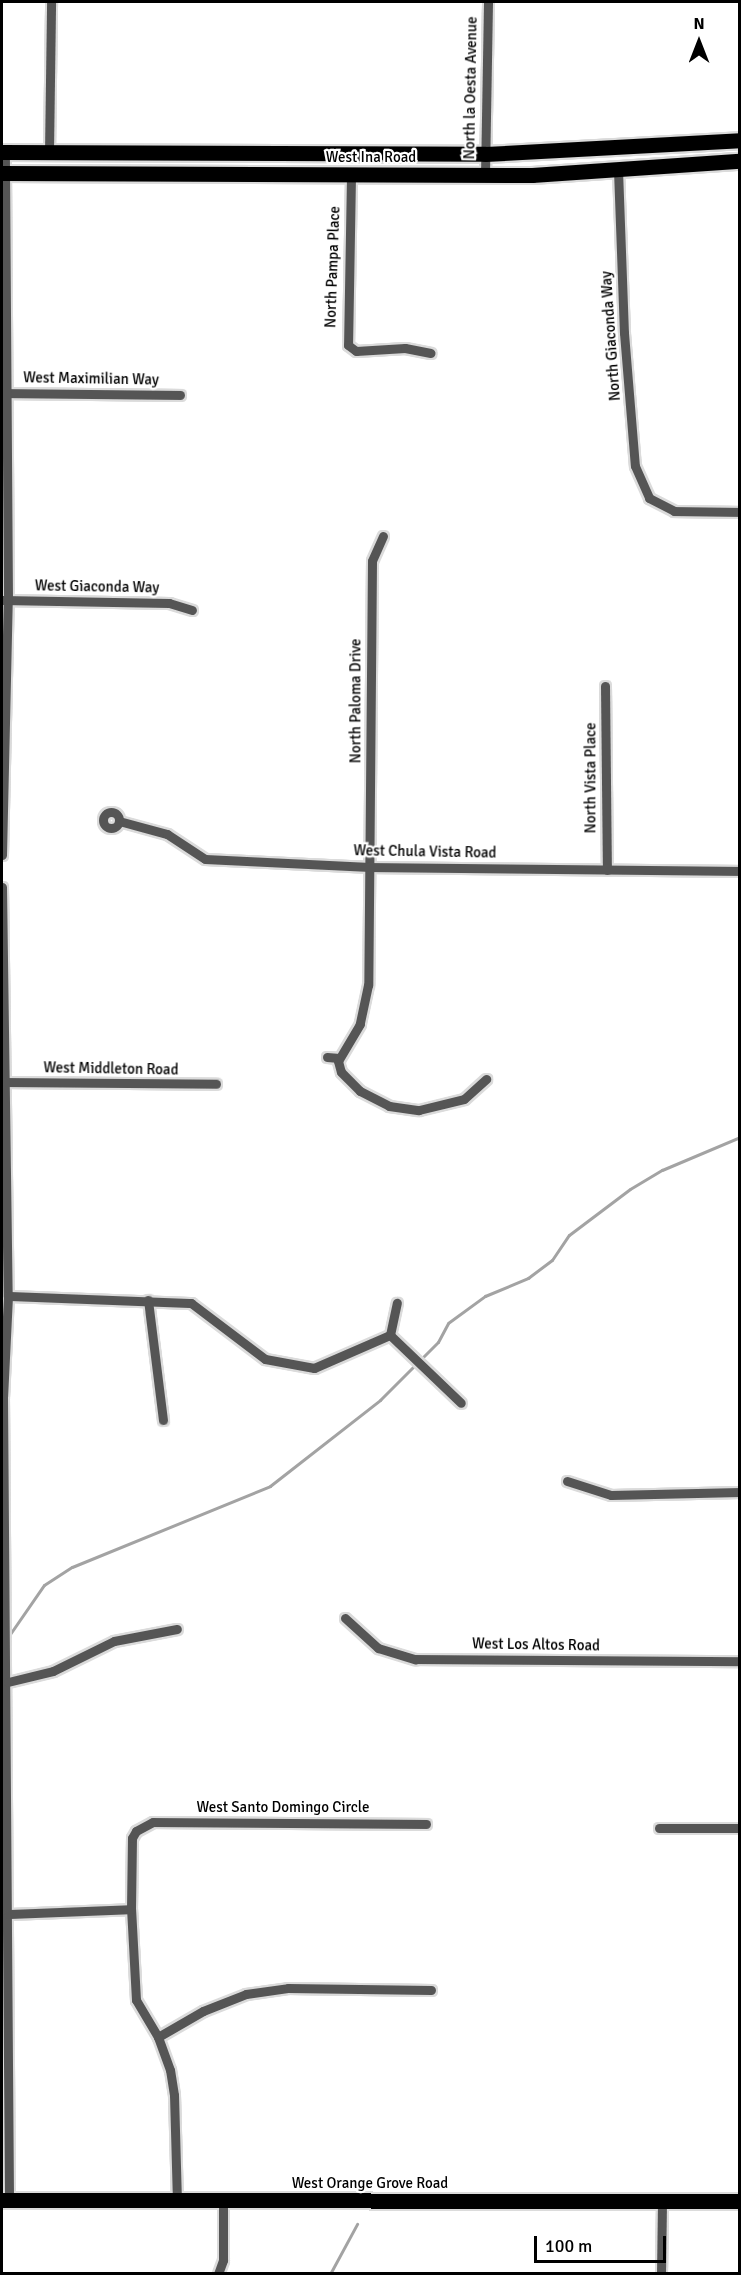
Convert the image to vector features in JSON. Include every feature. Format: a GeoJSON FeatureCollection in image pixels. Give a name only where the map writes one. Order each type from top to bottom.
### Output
{"type":"FeatureCollection","features":[{"type":"Feature","properties":{"kind":"main road","name":"West Ina Road"},"geometry":{"type":"LineString","coordinates":[[3,152],[485,154],[740,140]]}},
{"type":"Feature","properties":{"kind":"main road","name":"West Ina Road"},"geometry":{"type":"LineString","coordinates":[[4,173],[485,175],[618,170],[740,161]]}},
{"type":"Feature","properties":{"kind":"main road","name":"West Orange Grove Road"},"geometry":{"type":"LineString","coordinates":[[5,2200],[662,2203],[740,2201]]}},
{"type":"Feature","properties":{"kind":"street"},"geometry":{"type":"LineString","coordinates":[[49,152],[51,2]]}},
{"type":"Feature","properties":{"kind":"street","name":"North la Oesta Avenue"},"geometry":{"type":"LineString","coordinates":[[485,175],[488,2]]}},
{"type":"Feature","properties":{"kind":"street"},"geometry":{"type":"LineString","coordinates":[[2,855],[5,600],[3,152]]}},
{"type":"Feature","properties":{"kind":"street","name":"North Giaconda Way"},"geometry":{"type":"LineString","coordinates":[[618,170],[624,333],[635,466],[649,498],[674,511],[740,512]]}},
{"type":"Feature","properties":{"kind":"street","name":"North Pampa Place"},"geometry":{"type":"LineString","coordinates":[[351,176],[348,345],[356,351],[405,348],[431,353]]}},
{"type":"Feature","properties":{"kind":"street","name":"West Maximilian Way"},"geometry":{"type":"LineString","coordinates":[[3,393],[180,395]]}},
{"type":"Feature","properties":{"kind":"street","name":"North Paloma Drive"},"geometry":{"type":"LineString","coordinates":[[339,1058],[360,1024],[368,985],[372,561],[383,536]]}},
{"type":"Feature","properties":{"kind":"street","name":"West Giaconda Way"},"geometry":{"type":"LineString","coordinates":[[5,600],[169,603],[192,610]]}},
{"type":"Feature","properties":{"kind":"street","name":"North Vista Place"},"geometry":{"type":"LineString","coordinates":[[605,686],[607,870]]}},
{"type":"Feature","properties":{"kind":"street","name":"West Chula Vista Road"},"geometry":{"type":"LineString","coordinates":[[119,821],[167,834],[205,859],[370,867],[740,871]]}},
{"type":"Feature","properties":{"kind":"street"},"geometry":{"type":"LineString","coordinates":[[2,887],[8,1296],[2,1397],[3,1578],[8,1682],[3,1856],[8,1914],[5,2024],[5,2200]]}},
{"type":"Feature","properties":{"kind":"street"},"geometry":{"type":"LineString","coordinates":[[327,1057],[339,1058],[341,1072],[360,1090],[389,1106],[419,1110],[464,1099],[486,1079]]}},
{"type":"Feature","properties":{"kind":"street","name":"West Middleton Road"},"geometry":{"type":"LineString","coordinates":[[6,1082],[216,1084]]}},
{"type":"Feature","properties":{"kind":"street"},"geometry":{"type":"LineString","coordinates":[[8,1296],[191,1303],[265,1359],[314,1368],[390,1335]]}},
{"type":"Feature","properties":{"kind":"street"},"geometry":{"type":"LineString","coordinates":[[148,1300],[163,1420]]}},
{"type":"Feature","properties":{"kind":"street"},"geometry":{"type":"LineString","coordinates":[[390,1335],[397,1303]]}},
{"type":"Feature","properties":{"kind":"street"},"geometry":{"type":"LineString","coordinates":[[390,1335],[461,1403]]}},
{"type":"Feature","properties":{"kind":"street"},"geometry":{"type":"LineString","coordinates":[[567,1481],[610,1495],[740,1492]]}},
{"type":"Feature","properties":{"kind":"street","name":"West Los Altos Road"},"geometry":{"type":"LineString","coordinates":[[345,1618],[378,1648],[415,1659],[740,1661]]}},
{"type":"Feature","properties":{"kind":"street"},"geometry":{"type":"LineString","coordinates":[[8,1682],[52,1671],[114,1641],[177,1629]]}},
{"type":"Feature","properties":{"kind":"street","name":"West Santo Domingo Circle"},"geometry":{"type":"LineString","coordinates":[[131,1909],[132,1838],[138,1822],[426,1824]]}},
{"type":"Feature","properties":{"kind":"street"},"geometry":{"type":"LineString","coordinates":[[659,1828],[740,1828]]}},
{"type":"Feature","properties":{"kind":"street"},"geometry":{"type":"LineString","coordinates":[[8,1914],[131,1909],[136,2000],[158,2037],[174,2095],[177,2202]]}},
{"type":"Feature","properties":{"kind":"street"},"geometry":{"type":"LineString","coordinates":[[158,2037],[203,2011],[246,1994],[288,1988],[431,1990]]}},
{"type":"Feature","properties":{"kind":"street"},"geometry":{"type":"LineString","coordinates":[[218,2274],[223,2260],[223,2202]]}},
{"type":"Feature","properties":{"kind":"street"},"geometry":{"type":"LineString","coordinates":[[661,2274],[662,2203]]}},
{"type":"Feature","properties":{"kind":"waterway"},"geometry":{"type":"LineString","coordinates":[[8,1637],[44,1585],[72,1567],[270,1486],[380,1400],[438,1342],[448,1323],[485,1296],[528,1278],[552,1260],[569,1235],[630,1189],[662,1170],[740,1137]]}},
{"type":"Feature","properties":{"kind":"waterway"},"geometry":{"type":"LineString","coordinates":[[330,2274],[357,2224]]}}]}
